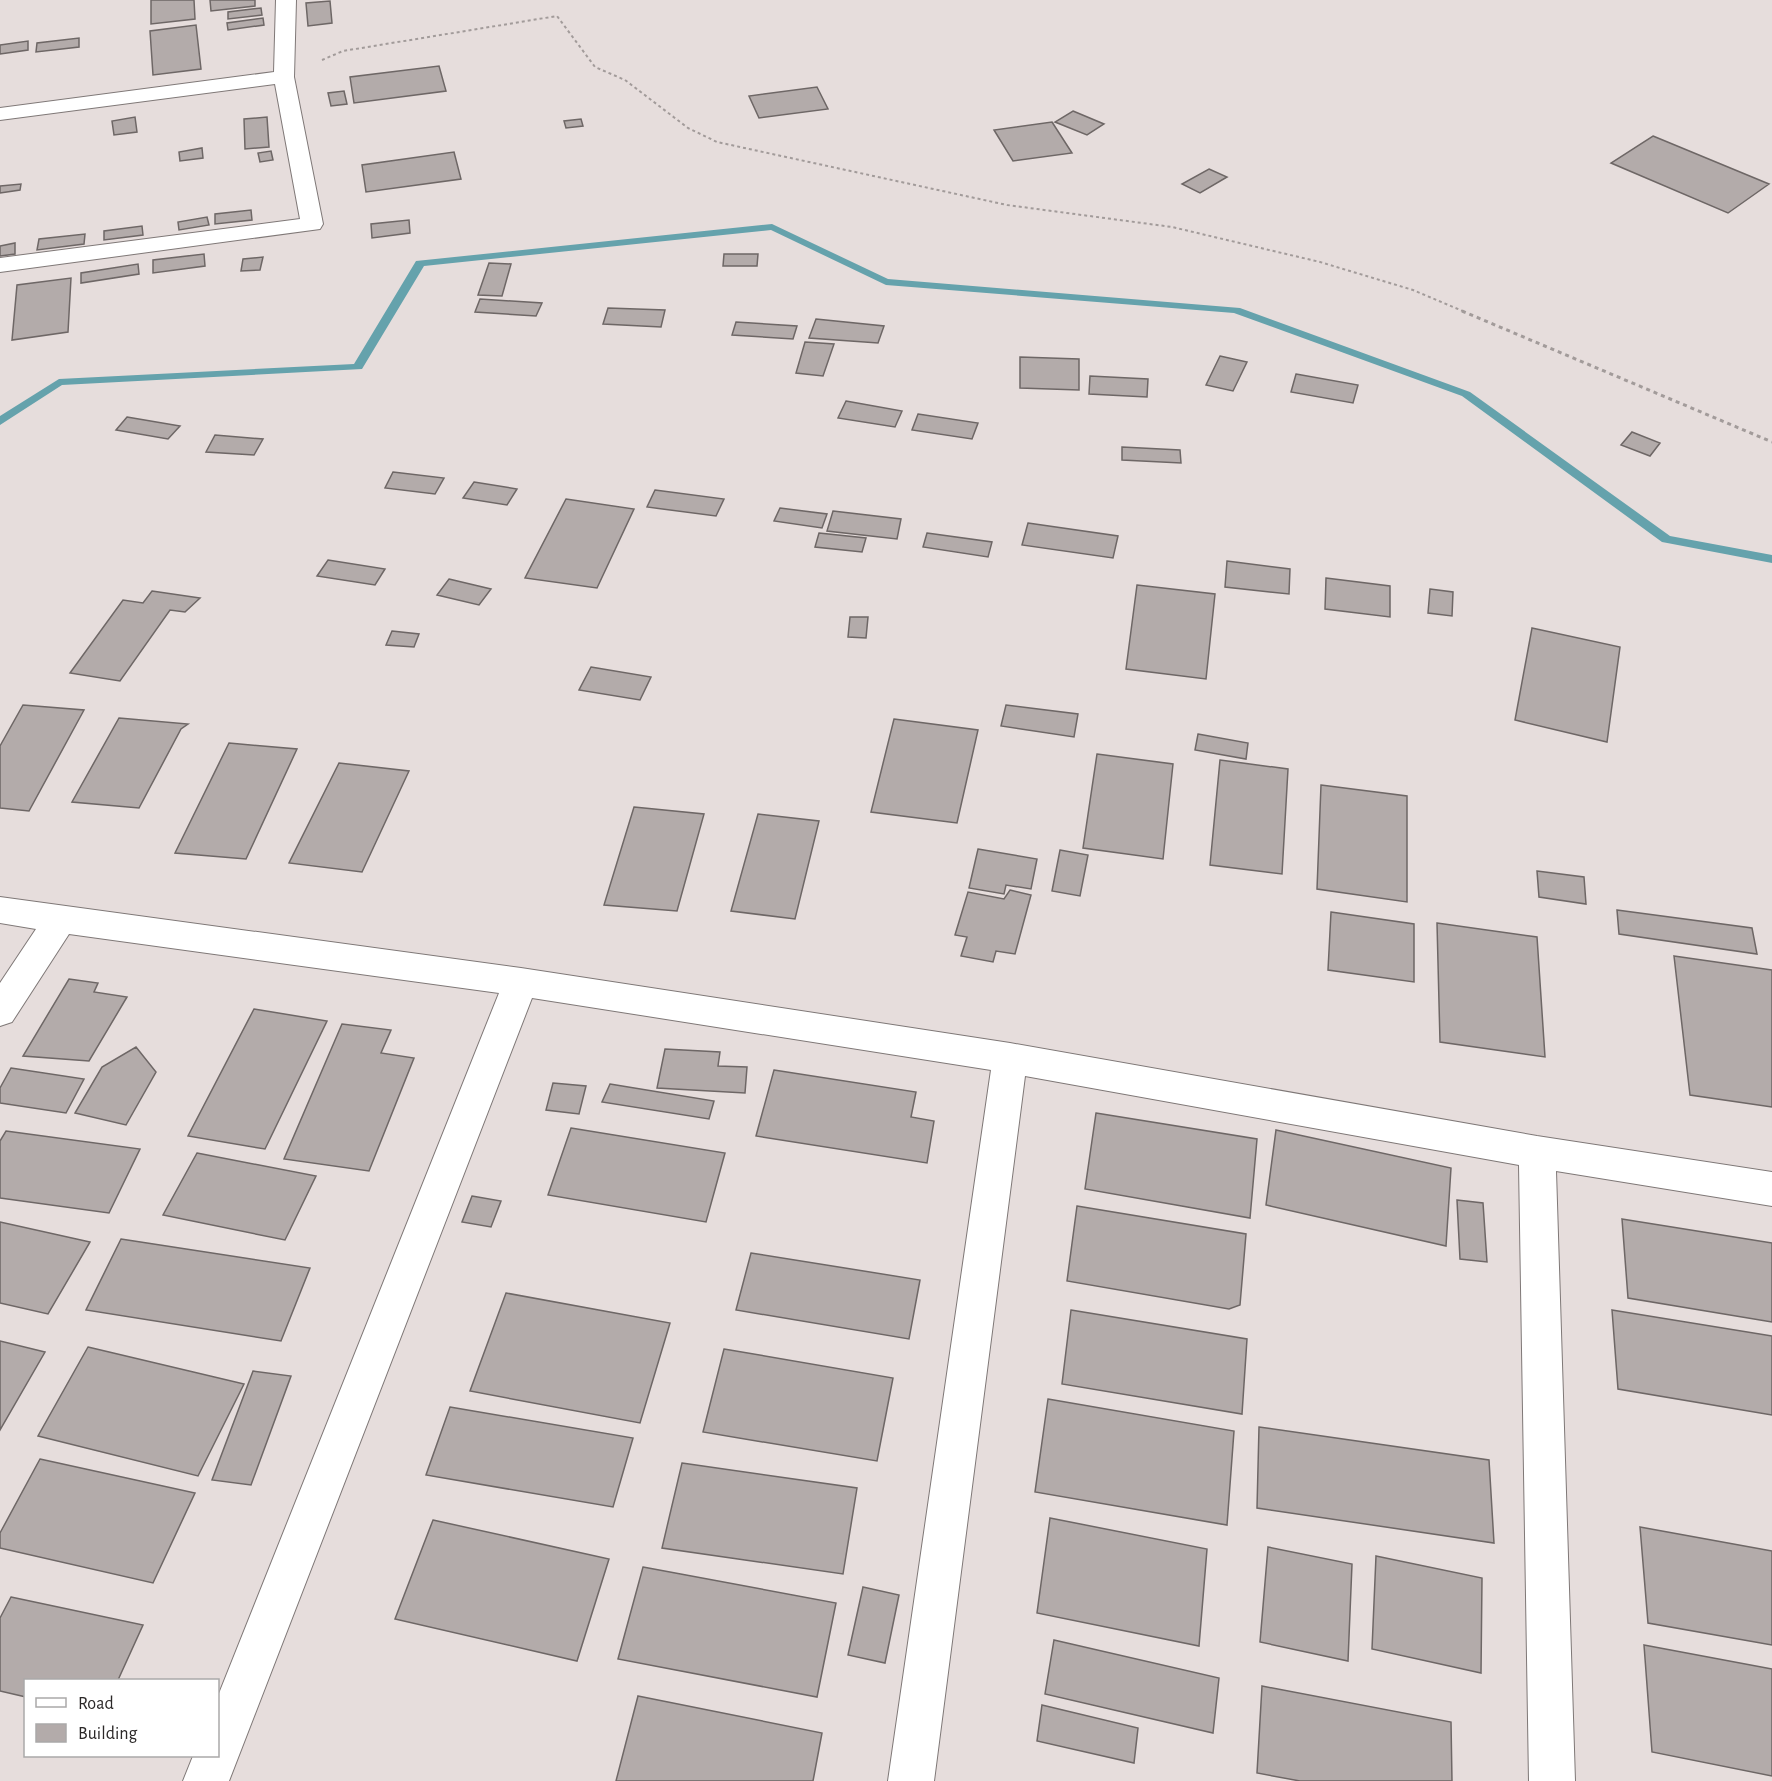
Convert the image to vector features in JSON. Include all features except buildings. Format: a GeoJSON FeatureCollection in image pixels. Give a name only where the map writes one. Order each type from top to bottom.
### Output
{"type":"FeatureCollection","features":[{"type":"Feature","properties":{"kind":"street"},"geometry":{"type":"LineString","coordinates":[[0,265],[312,224],[284,77],[286,0]]}},
{"type":"Feature","properties":{"kind":"street"},"geometry":{"type":"LineString","coordinates":[[0,114],[284,77]]}},
{"type":"Feature","properties":{"kind":"street"},"geometry":{"type":"LineString","coordinates":[[0,910],[521,982],[1010,1058],[1537,1152],[1772,1189]]}},
{"type":"Feature","properties":{"kind":"street"},"geometry":{"type":"LineString","coordinates":[[0,1012],[60,920]]}},
{"type":"Feature","properties":{"kind":"street"},"geometry":{"type":"LineString","coordinates":[[219,1749],[521,982]]}},
{"type":"Feature","properties":{"kind":"street"},"geometry":{"type":"LineString","coordinates":[[911,1781],[1010,1058]]}},
{"type":"Feature","properties":{"kind":"street"},"geometry":{"type":"LineString","coordinates":[[1537,1152],[1552,1781]]}},
{"type":"Feature","properties":{"kind":"street"},"geometry":{"type":"LineString","coordinates":[[206,1781],[216,1757]]}},
{"type":"Feature","properties":{"kind":"path"},"geometry":{"type":"LineString","coordinates":[[284,77],[343,51],[557,16],[595,67],[625,80],[688,128],[717,142],[1007,205],[1172,227],[1320,262],[1413,290],[1772,442]]}},
{"type":"Feature","properties":{"kind":"waterway"},"geometry":{"type":"LineString","coordinates":[[0,421],[59,382],[358,367],[420,263],[772,227],[886,282],[1236,310],[1466,394],[1666,539],[1772,559]]}}]}
